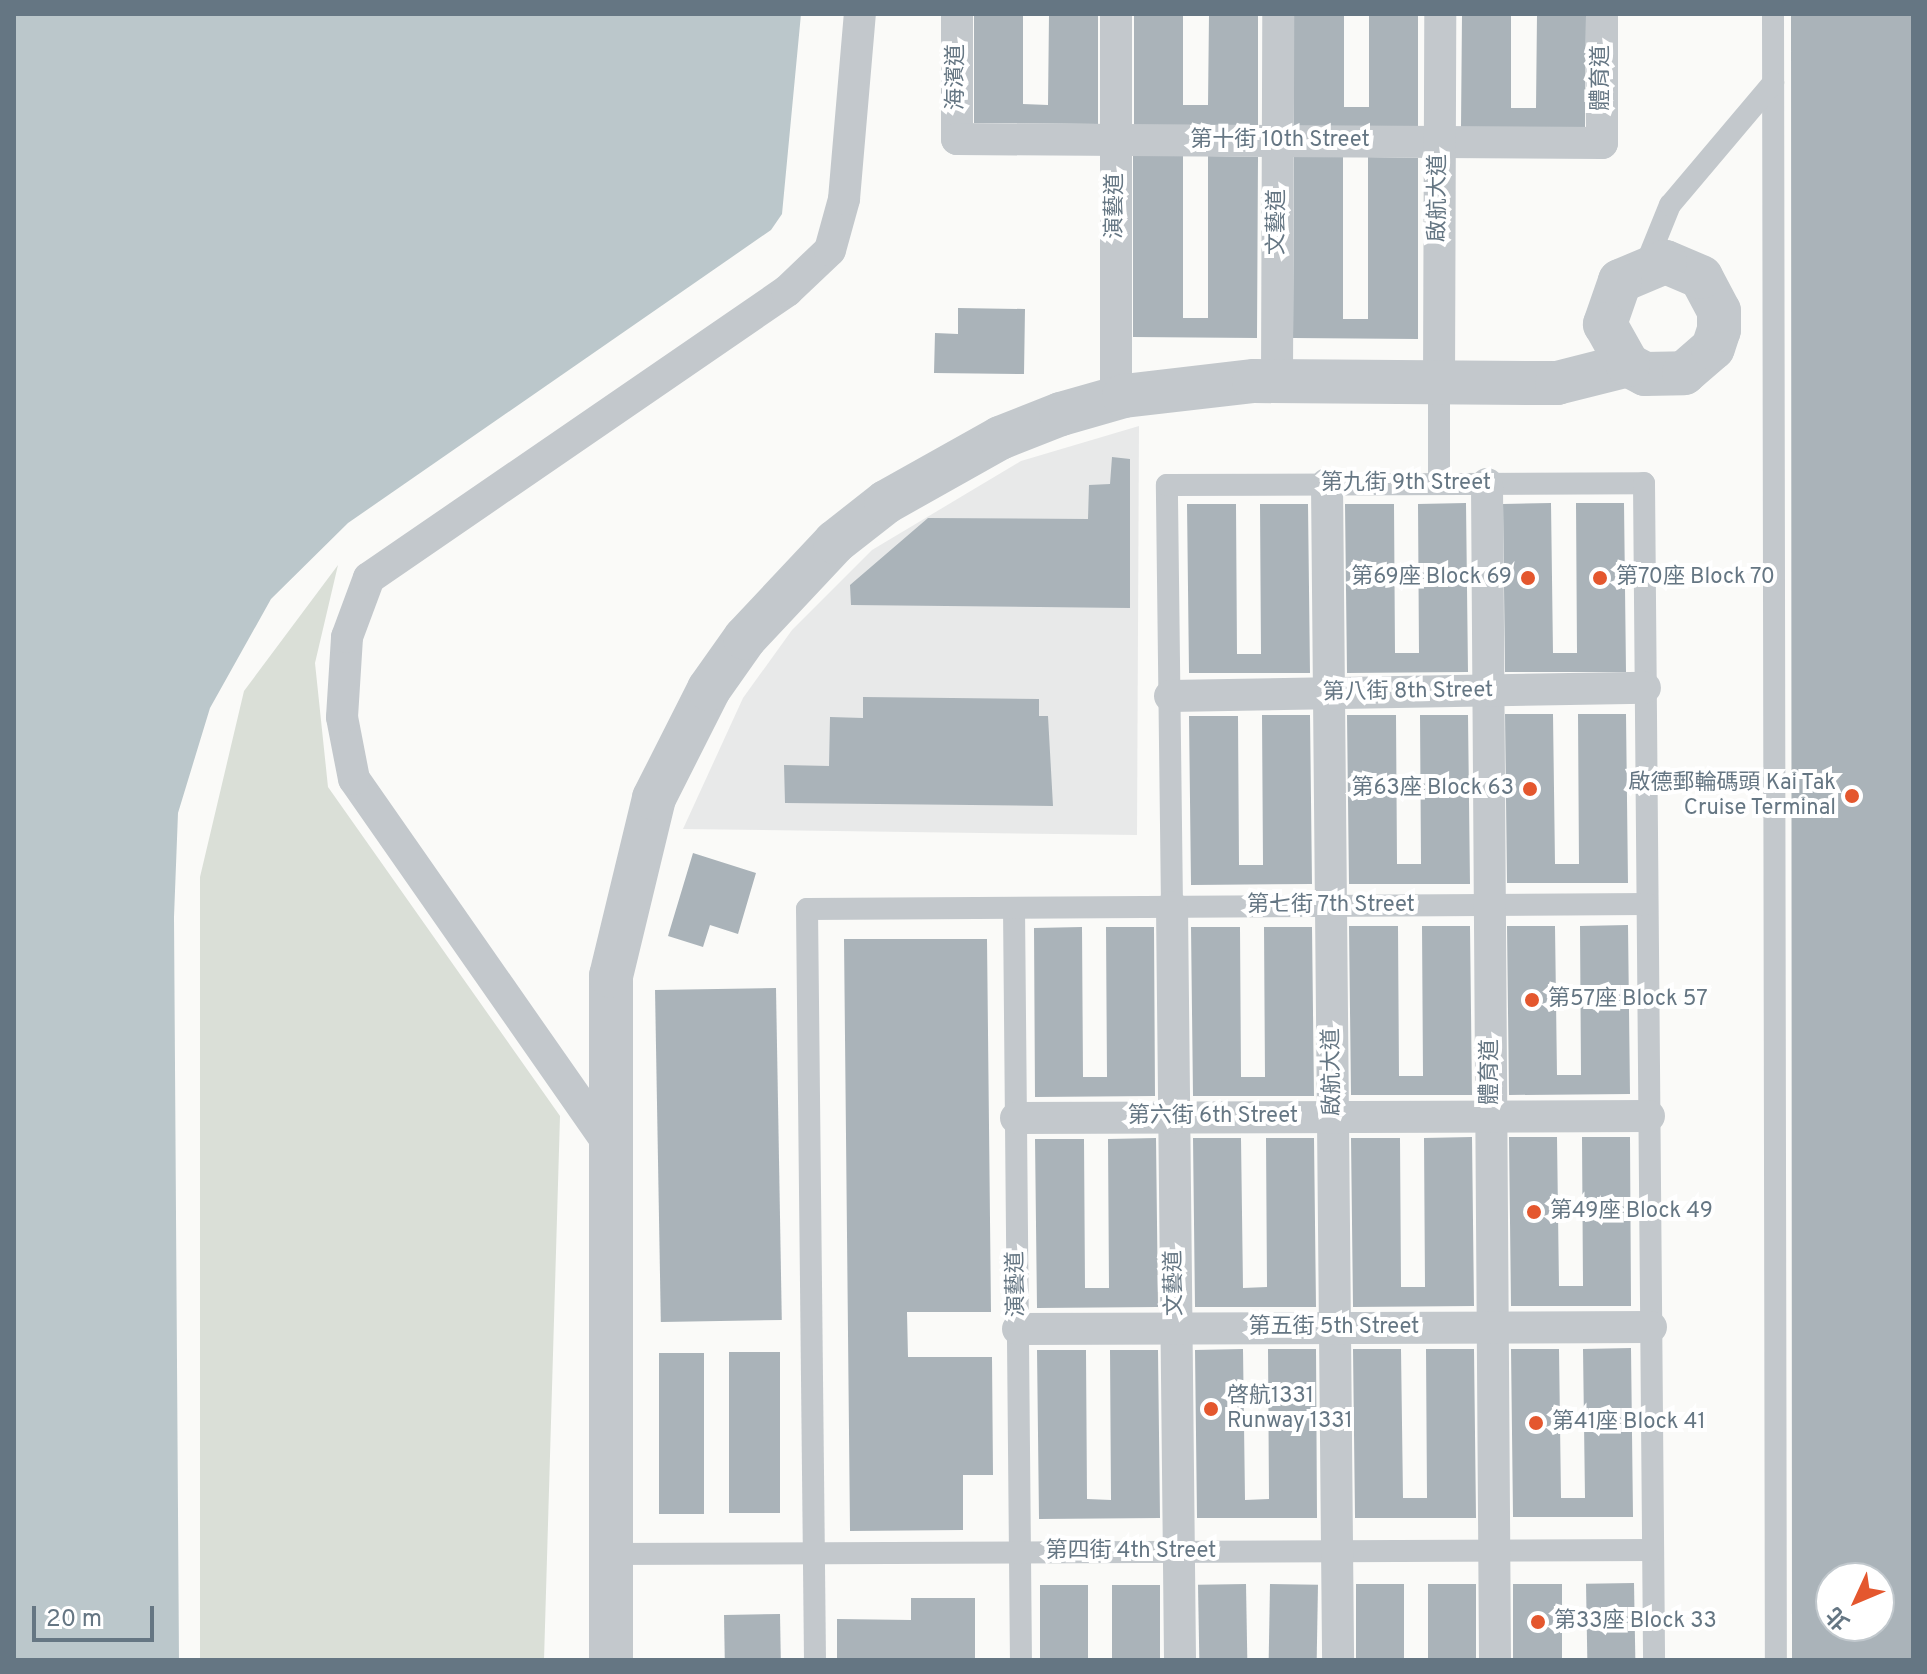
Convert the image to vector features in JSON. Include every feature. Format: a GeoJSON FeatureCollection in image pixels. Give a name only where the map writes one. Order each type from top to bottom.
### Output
{"type":"FeatureCollection","features":[{"type":"Feature","properties":{"kind":"street"},"geometry":{"type":"LineString","coordinates":[[610,1146],[354,779],[342,717],[347,637],[369,578],[787,291],[830,250],[844,199],[860,14]]}},
{"type":"Feature","properties":{"kind":"street","name":"海濱道"},"geometry":{"type":"LineString","coordinates":[[957,14],[957,139]]}},
{"type":"Feature","properties":{"kind":"street","name":"演藝道"},"geometry":{"type":"LineString","coordinates":[[1116,14],[1116,399]]}},
{"type":"Feature","properties":{"kind":"street","name":"文藝道"},"geometry":{"type":"LineString","coordinates":[[1277,381],[1278,14]]}},
{"type":"Feature","properties":{"kind":"street","name":"啟航大道"},"geometry":{"type":"LineString","coordinates":[[1439,383],[1440,14]]}},
{"type":"Feature","properties":{"kind":"street","name":"體育道"},"geometry":{"type":"LineString","coordinates":[[1602,14],[1602,143]]}},
{"type":"Feature","properties":{"kind":"street","name":"第十街 10th Street"},"geometry":{"type":"LineString","coordinates":[[957,139],[1602,143]]}},
{"type":"Feature","properties":{"kind":"street"},"geometry":{"type":"LineString","coordinates":[[1646,264],[1675,264],[1701,277],[1719,311],[1719,330],[1713,348],[1684,373],[1645,374],[1628,365],[1609,340],[1606,309],[1620,281],[1646,264]]}},
{"type":"Feature","properties":{"kind":"street"},"geometry":{"type":"LineString","coordinates":[[611,1660],[608,1554],[611,976],[620,917],[654,798],[709,689],[788,588],[886,502],[1000,438],[1116,399],[1277,381],[1557,383],[1628,365]]}},
{"type":"Feature","properties":{"kind":"street","name":"啟航大道"},"geometry":{"type":"LineString","coordinates":[[1327,484],[1338,1660]]}},
{"type":"Feature","properties":{"kind":"street","name":"體育道"},"geometry":{"type":"LineString","coordinates":[[1487,484],[1495,1660]]}},
{"type":"Feature","properties":{"kind":"street","name":"第八街 8th Street"},"geometry":{"type":"LineString","coordinates":[[1170,696],[1645,688]]}},
{"type":"Feature","properties":{"kind":"street","name":"文藝道"},"geometry":{"type":"LineString","coordinates":[[1172,907],[1180,1660]]}},
{"type":"Feature","properties":{"kind":"street","name":"第六街 6th Street"},"geometry":{"type":"LineString","coordinates":[[1016,1118],[1649,1116]]}},
{"type":"Feature","properties":{"kind":"street","name":"第五街 5th Street"},"geometry":{"type":"LineString","coordinates":[[1018,1329],[1651,1327]]}},
{"type":"Feature","properties":{"kind":"lane"},"geometry":{"type":"LineString","coordinates":[[1773,14],[1776,1660]]}},
{"type":"Feature","properties":{"kind":"lane"},"geometry":{"type":"LineString","coordinates":[[1646,264],[1670,205],[1773,83]]}},
{"type":"Feature","properties":{"kind":"lane"},"geometry":{"type":"LineString","coordinates":[[1439,383],[1439,484]]}},
{"type":"Feature","properties":{"kind":"lane","name":"第九街 9th Street"},"geometry":{"type":"LineString","coordinates":[[1170,696],[1167,485],[1644,483],[1645,688]]}},
{"type":"Feature","properties":{"kind":"lane"},"geometry":{"type":"LineString","coordinates":[[1645,688],[1654,1660]]}},
{"type":"Feature","properties":{"kind":"lane"},"geometry":{"type":"LineString","coordinates":[[1170,696],[1172,907]]}},
{"type":"Feature","properties":{"kind":"lane","name":"第七街 7th Street"},"geometry":{"type":"LineString","coordinates":[[814,1553],[807,909],[1647,904]]}},
{"type":"Feature","properties":{"kind":"lane","name":"演藝道"},"geometry":{"type":"LineString","coordinates":[[1014,908],[1021,1660]]}},
{"type":"Feature","properties":{"kind":"lane","name":"第四街 4th Street"},"geometry":{"type":"LineString","coordinates":[[608,1554],[1653,1550]]}},
{"type":"Feature","properties":{"kind":"lane"},"geometry":{"type":"LineString","coordinates":[[814,1553],[815,1660]]}},
{"type":"Feature","properties":{"kind":"shaded area"},"geometry":{"type":"Polygon","coordinates":[[[14,14],[801,14],[782,214],[771,230],[348,523],[271,599],[210,708],[178,813],[174,917],[179,1660],[14,1660],[14,14]]]}},
{"type":"Feature","properties":{"kind":"shaded area"},"geometry":{"type":"Polygon","coordinates":[[[1139,426],[1137,835],[683,829],[743,698],[792,630],[872,550],[1021,461],[1139,426]]]}},
{"type":"Feature","properties":{"kind":"shaded area"},"geometry":{"type":"Polygon","coordinates":[[[338,565],[315,663],[328,787],[560,1116],[544,1660],[200,1660],[200,877],[244,691],[338,565]]]}},
{"type":"Feature","properties":{"kind":"building"},"geometry":{"type":"Polygon","coordinates":[[[974,14],[1023,14],[1023,104],[1048,105],[1049,14],[1098,14],[1098,124],[974,123],[974,14]]]}},
{"type":"Feature","properties":{"kind":"building"},"geometry":{"type":"Polygon","coordinates":[[[1134,14],[1183,14],[1183,105],[1208,105],[1209,14],[1258,14],[1258,125],[1134,125],[1134,14]]]}},
{"type":"Feature","properties":{"kind":"building"},"geometry":{"type":"Polygon","coordinates":[[[1294,14],[1344,14],[1344,107],[1369,107],[1369,14],[1418,14],[1418,127],[1294,126],[1294,14]]]}},
{"type":"Feature","properties":{"kind":"building"},"geometry":{"type":"Polygon","coordinates":[[[1462,14],[1511,14],[1511,108],[1536,108],[1537,14],[1586,14],[1585,128],[1461,127],[1462,14]]]}},
{"type":"Feature","properties":{"kind":"building","name":"啟德郵輪碼頭 Kai Tak Cruise Terminal"},"geometry":{"type":"Polygon","coordinates":[[[1791,14],[1913,14],[1913,1660],[1792,1660],[1791,14]]]}},
{"type":"Feature","properties":{"kind":"building"},"geometry":{"type":"Polygon","coordinates":[[[1133,155],[1183,156],[1183,318],[1208,318],[1208,156],[1258,157],[1257,338],[1133,337],[1133,155]]]}},
{"type":"Feature","properties":{"kind":"building"},"geometry":{"type":"Polygon","coordinates":[[[1294,157],[1343,157],[1343,319],[1368,319],[1368,157],[1418,158],[1418,339],[1293,338],[1294,157]]]}},
{"type":"Feature","properties":{"kind":"building"},"geometry":{"type":"Polygon","coordinates":[[[958,308],[1025,309],[1024,374],[934,373],[935,333],[958,334],[958,308]]]}},
{"type":"Feature","properties":{"kind":"building"},"geometry":{"type":"Polygon","coordinates":[[[1112,457],[1130,459],[1130,608],[851,605],[850,585],[928,518],[1088,519],[1089,485],[1110,484],[1112,457]]]}},
{"type":"Feature","properties":{"kind":"building"},"geometry":{"type":"Polygon","coordinates":[[[1466,503],[1468,672],[1347,673],[1345,504],[1394,504],[1395,653],[1419,653],[1418,504],[1466,503]]]}},
{"type":"Feature","properties":{"kind":"building"},"geometry":{"type":"Polygon","coordinates":[[[1551,503],[1553,653],[1577,653],[1576,503],[1624,503],[1626,672],[1505,672],[1503,504],[1551,503]]]}},
{"type":"Feature","properties":{"kind":"building"},"geometry":{"type":"Polygon","coordinates":[[[1187,504],[1236,504],[1237,654],[1261,654],[1260,504],[1308,504],[1310,673],[1189,673],[1187,504]]]}},
{"type":"Feature","properties":{"kind":"building"},"geometry":{"type":"Polygon","coordinates":[[[863,697],[1039,699],[1039,716],[1048,716],[1053,806],[785,803],[784,765],[829,766],[830,717],[863,718],[863,697]]]}},
{"type":"Feature","properties":{"kind":"building"},"geometry":{"type":"Polygon","coordinates":[[[1505,714],[1553,714],[1555,864],[1579,864],[1578,714],[1626,714],[1628,883],[1507,883],[1505,714]]]}},
{"type":"Feature","properties":{"kind":"building"},"geometry":{"type":"Polygon","coordinates":[[[1262,715],[1310,715],[1312,884],[1191,885],[1189,716],[1238,716],[1239,865],[1263,865],[1262,715]]]}},
{"type":"Feature","properties":{"kind":"building"},"geometry":{"type":"Polygon","coordinates":[[[1347,715],[1396,715],[1397,864],[1421,864],[1420,715],[1468,715],[1470,884],[1349,884],[1347,715]]]}},
{"type":"Feature","properties":{"kind":"building"},"geometry":{"type":"Polygon","coordinates":[[[693,853],[756,873],[738,934],[710,925],[703,947],[668,936],[693,853]]]}},
{"type":"Feature","properties":{"kind":"building"},"geometry":{"type":"Polygon","coordinates":[[[1628,925],[1630,1094],[1509,1095],[1507,926],[1555,926],[1557,1075],[1581,1075],[1580,926],[1628,925]]]}},
{"type":"Feature","properties":{"kind":"building"},"geometry":{"type":"Polygon","coordinates":[[[1349,926],[1398,926],[1399,1076],[1423,1076],[1422,926],[1470,926],[1472,1095],[1351,1095],[1349,926]]]}},
{"type":"Feature","properties":{"kind":"building"},"geometry":{"type":"Polygon","coordinates":[[[1082,927],[1083,1077],[1107,1077],[1106,927],[1154,927],[1155,1096],[1035,1097],[1034,928],[1082,927]]]}},
{"type":"Feature","properties":{"kind":"building"},"geometry":{"type":"Polygon","coordinates":[[[1191,927],[1240,927],[1241,1077],[1265,1077],[1264,927],[1312,927],[1314,1096],[1193,1096],[1191,927]]]}},
{"type":"Feature","properties":{"kind":"building"},"geometry":{"type":"Polygon","coordinates":[[[844,939],[987,939],[991,1312],[907,1312],[908,1357],[992,1357],[993,1475],[963,1475],[963,1530],[850,1531],[844,939]]]}},
{"type":"Feature","properties":{"kind":"building"},"geometry":{"type":"Polygon","coordinates":[[[776,988],[782,1320],[661,1322],[655,990],[776,988]]]}},
{"type":"Feature","properties":{"kind":"building"},"geometry":{"type":"Polygon","coordinates":[[[1472,1137],[1474,1306],[1353,1307],[1351,1138],[1400,1138],[1401,1287],[1425,1287],[1424,1138],[1472,1137]]]}},
{"type":"Feature","properties":{"kind":"building"},"geometry":{"type":"Polygon","coordinates":[[[1509,1137],[1557,1137],[1559,1286],[1583,1286],[1582,1137],[1630,1137],[1631,1306],[1511,1306],[1509,1137]]]}},
{"type":"Feature","properties":{"kind":"building"},"geometry":{"type":"Polygon","coordinates":[[[1156,1138],[1158,1307],[1037,1308],[1035,1139],[1084,1139],[1085,1288],[1109,1288],[1108,1139],[1156,1138]]]}},
{"type":"Feature","properties":{"kind":"building"},"geometry":{"type":"Polygon","coordinates":[[[1193,1138],[1241,1138],[1243,1288],[1267,1287],[1266,1138],[1314,1138],[1316,1307],[1195,1307],[1193,1138]]]}},
{"type":"Feature","properties":{"kind":"building"},"geometry":{"type":"Polygon","coordinates":[[[1631,1348],[1633,1517],[1513,1517],[1511,1349],[1559,1349],[1561,1498],[1585,1498],[1583,1349],[1631,1348]]]}},
{"type":"Feature","properties":{"kind":"building"},"geometry":{"type":"Polygon","coordinates":[[[1243,1349],[1245,1500],[1269,1499],[1268,1349],[1316,1349],[1317,1518],[1197,1518],[1195,1350],[1243,1349]]]}},
{"type":"Feature","properties":{"kind":"building"},"geometry":{"type":"Polygon","coordinates":[[[1353,1349],[1401,1349],[1403,1498],[1427,1498],[1426,1349],[1474,1349],[1476,1518],[1355,1518],[1353,1349]]]}},
{"type":"Feature","properties":{"kind":"building"},"geometry":{"type":"Polygon","coordinates":[[[1037,1350],[1086,1350],[1087,1499],[1111,1500],[1110,1350],[1158,1350],[1160,1518],[1039,1519],[1037,1350]]]}},
{"type":"Feature","properties":{"kind":"building"},"geometry":{"type":"Polygon","coordinates":[[[729,1352],[780,1352],[780,1513],[729,1513],[729,1352]]]}},
{"type":"Feature","properties":{"kind":"building"},"geometry":{"type":"Polygon","coordinates":[[[659,1353],[704,1353],[704,1514],[659,1514],[659,1353]]]}},
{"type":"Feature","properties":{"kind":"building"},"geometry":{"type":"Polygon","coordinates":[[[1634,1583],[1635,1660],[1587,1660],[1586,1584],[1634,1583]]]}},
{"type":"Feature","properties":{"kind":"building"},"geometry":{"type":"Polygon","coordinates":[[[1246,1584],[1247,1660],[1199,1660],[1198,1585],[1246,1584]]]}},
{"type":"Feature","properties":{"kind":"building"},"geometry":{"type":"Polygon","coordinates":[[[1270,1584],[1318,1585],[1317,1660],[1269,1660],[1270,1584]]]}},
{"type":"Feature","properties":{"kind":"building"},"geometry":{"type":"Polygon","coordinates":[[[1356,1584],[1404,1584],[1404,1660],[1356,1660],[1356,1584]]]}},
{"type":"Feature","properties":{"kind":"building"},"geometry":{"type":"Polygon","coordinates":[[[1428,1584],[1476,1584],[1476,1660],[1428,1660],[1428,1584]]]}},
{"type":"Feature","properties":{"kind":"building","name":"第33座 Block 33"},"geometry":{"type":"Polygon","coordinates":[[[1513,1584],[1562,1584],[1562,1660],[1513,1660],[1513,1584]]]}},
{"type":"Feature","properties":{"kind":"building"},"geometry":{"type":"Polygon","coordinates":[[[1040,1585],[1088,1585],[1088,1660],[1040,1660],[1040,1585]]]}},
{"type":"Feature","properties":{"kind":"building"},"geometry":{"type":"Polygon","coordinates":[[[1112,1585],[1160,1585],[1160,1660],[1112,1660],[1112,1585]]]}},
{"type":"Feature","properties":{"kind":"building"},"geometry":{"type":"Polygon","coordinates":[[[911,1598],[975,1598],[975,1660],[837,1660],[837,1619],[911,1620],[911,1598]]]}},
{"type":"Feature","properties":{"kind":"building"},"geometry":{"type":"Polygon","coordinates":[[[780,1614],[781,1660],[725,1660],[724,1615],[780,1614]]]}},
{"type":"Feature","properties":{"kind":"place","name":"第69座 Block 69"},"geometry":{"type":"Point","coordinates":[1528,578]}},
{"type":"Feature","properties":{"kind":"place","name":"第70座 Block 70"},"geometry":{"type":"Point","coordinates":[1600,578]}},
{"type":"Feature","properties":{"kind":"place","name":"第63座 Block 63"},"geometry":{"type":"Point","coordinates":[1530,789]}},
{"type":"Feature","properties":{"kind":"place","name":"啟德郵輪碼頭 Kai Tak Cruise Terminal"},"geometry":{"type":"Point","coordinates":[1852,796]}},
{"type":"Feature","properties":{"kind":"place","name":"第57座 Block 57"},"geometry":{"type":"Point","coordinates":[1532,1000]}},
{"type":"Feature","properties":{"kind":"place","name":"第49座 Block 49"},"geometry":{"type":"Point","coordinates":[1534,1212]}},
{"type":"Feature","properties":{"kind":"place","name":"啓航1331 Runway 1331"},"geometry":{"type":"Point","coordinates":[1211,1409]}},
{"type":"Feature","properties":{"kind":"place","name":"第41座 Block 41"},"geometry":{"type":"Point","coordinates":[1536,1423]}},
{"type":"Feature","properties":{"kind":"place","name":"第33座 Block 33"},"geometry":{"type":"Point","coordinates":[1538,1622]}}]}
